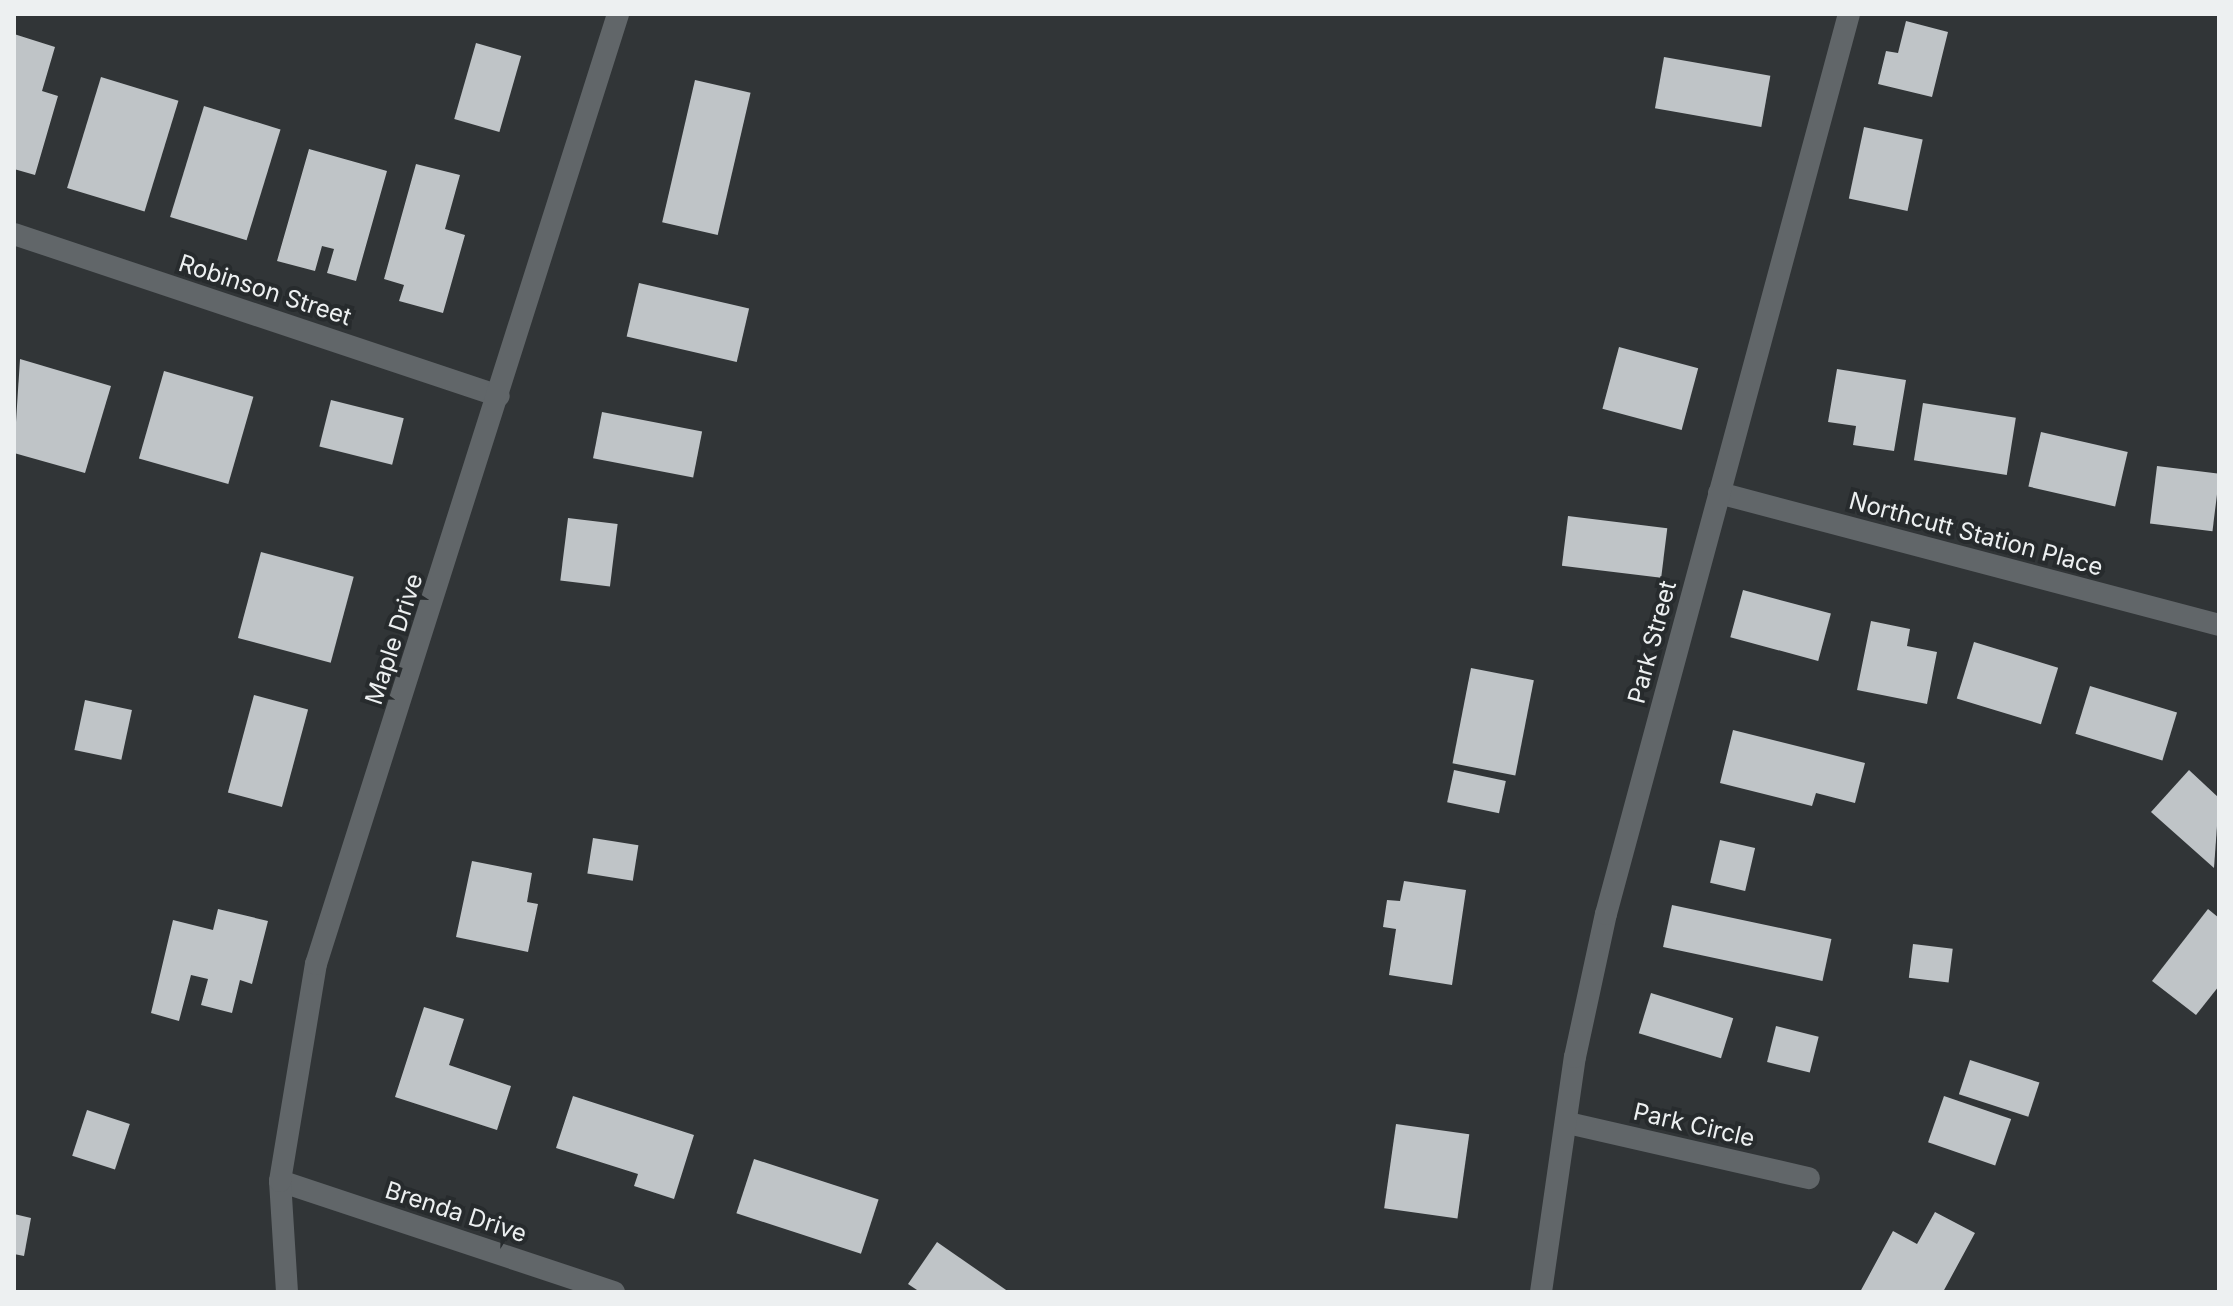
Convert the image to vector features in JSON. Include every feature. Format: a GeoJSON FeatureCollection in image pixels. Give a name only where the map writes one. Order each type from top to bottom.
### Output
{"type":"FeatureCollection","features":[{"type":"Feature","properties":{"kind":"street","name":"Maple Drive"},"geometry":{"type":"LineString","coordinates":[[287,1292],[280,1181],[316,964],[618,14]]}},
{"type":"Feature","properties":{"kind":"street","name":"Park Street"},"geometry":{"type":"LineString","coordinates":[[1541,1292],[1606,914],[1849,14]]}},
{"type":"Feature","properties":{"kind":"street","name":"Robinson Street"},"geometry":{"type":"LineString","coordinates":[[14,234],[499,396]]}},
{"type":"Feature","properties":{"kind":"street","name":"Northcutt Station Place"},"geometry":{"type":"LineString","coordinates":[[1719,493],[2219,625]]}},
{"type":"Feature","properties":{"kind":"street","name":"Park Circle"},"geometry":{"type":"LineString","coordinates":[[1568,1123],[1809,1178]]}},
{"type":"Feature","properties":{"kind":"street","name":"Brenda Drive"},"geometry":{"type":"LineString","coordinates":[[280,1181],[614,1292]]}},
{"type":"Feature","properties":{"kind":"building"},"geometry":{"type":"Polygon","coordinates":[[[1906,21],[1948,32],[1932,97],[1878,84],[1886,51],[1898,53],[1906,21]]]}},
{"type":"Feature","properties":{"kind":"building"},"geometry":{"type":"Polygon","coordinates":[[[14,34],[55,47],[42,91],[58,96],[35,175],[14,169],[14,34]]]}},
{"type":"Feature","properties":{"kind":"building"},"geometry":{"type":"Polygon","coordinates":[[[476,43],[521,56],[499,132],[454,119],[476,43]]]}},
{"type":"Feature","properties":{"kind":"building"},"geometry":{"type":"Polygon","coordinates":[[[1664,57],[1770,76],[1761,127],[1655,108],[1664,57]]]}},
{"type":"Feature","properties":{"kind":"building"},"geometry":{"type":"Polygon","coordinates":[[[101,77],[178,101],[145,212],[67,188],[101,77]]]}},
{"type":"Feature","properties":{"kind":"building"},"geometry":{"type":"Polygon","coordinates":[[[695,80],[751,93],[718,235],[662,222],[695,80]]]}},
{"type":"Feature","properties":{"kind":"building"},"geometry":{"type":"Polygon","coordinates":[[[204,106],[281,129],[247,240],[170,217],[204,106]]]}},
{"type":"Feature","properties":{"kind":"building"},"geometry":{"type":"Polygon","coordinates":[[[1864,127],[1923,139],[1908,211],[1849,198],[1864,127]]]}},
{"type":"Feature","properties":{"kind":"building"},"geometry":{"type":"Polygon","coordinates":[[[309,149],[387,171],[356,281],[327,273],[334,249],[322,246],[315,271],[277,261],[309,149]]]}},
{"type":"Feature","properties":{"kind":"building"},"geometry":{"type":"Polygon","coordinates":[[[416,164],[460,175],[445,229],[465,235],[443,313],[399,301],[404,285],[384,279],[416,164]]]}},
{"type":"Feature","properties":{"kind":"building"},"geometry":{"type":"Polygon","coordinates":[[[639,283],[749,308],[737,362],[627,337],[639,283]]]}},
{"type":"Feature","properties":{"kind":"building"},"geometry":{"type":"Polygon","coordinates":[[[1619,347],[1698,368],[1682,430],[1602,409],[1619,347]]]}},
{"type":"Feature","properties":{"kind":"building"},"geometry":{"type":"Polygon","coordinates":[[[20,359],[111,386],[85,473],[14,453],[20,359]]]}},
{"type":"Feature","properties":{"kind":"building"},"geometry":{"type":"Polygon","coordinates":[[[1837,369],[1906,380],[1894,451],[1853,445],[1856,426],[1828,422],[1837,369]]]}},
{"type":"Feature","properties":{"kind":"building"},"geometry":{"type":"Polygon","coordinates":[[[164,371],[253,397],[228,484],[139,458],[164,371]]]}},
{"type":"Feature","properties":{"kind":"building"},"geometry":{"type":"Polygon","coordinates":[[[331,400],[404,418],[392,465],[319,447],[331,400]]]}},
{"type":"Feature","properties":{"kind":"building"},"geometry":{"type":"Polygon","coordinates":[[[1923,403],[2016,418],[2007,475],[1914,460],[1923,403]]]}},
{"type":"Feature","properties":{"kind":"building"},"geometry":{"type":"Polygon","coordinates":[[[602,412],[702,431],[693,478],[593,458],[602,412]]]}},
{"type":"Feature","properties":{"kind":"building"},"geometry":{"type":"Polygon","coordinates":[[[2041,432],[2128,452],[2115,507],[2028,487],[2041,432]]]}},
{"type":"Feature","properties":{"kind":"building"},"geometry":{"type":"Polygon","coordinates":[[[2157,466],[2219,474],[2212,531],[2150,524],[2157,466]]]}},
{"type":"Feature","properties":{"kind":"building"},"geometry":{"type":"Polygon","coordinates":[[[1568,516],[1667,528],[1661,578],[1562,566],[1568,516]]]}},
{"type":"Feature","properties":{"kind":"building"},"geometry":{"type":"Polygon","coordinates":[[[568,518],[618,524],[610,587],[560,581],[568,518]]]}},
{"type":"Feature","properties":{"kind":"building"},"geometry":{"type":"Polygon","coordinates":[[[261,552],[354,577],[331,663],[238,638],[261,552]]]}},
{"type":"Feature","properties":{"kind":"building"},"geometry":{"type":"Polygon","coordinates":[[[1743,590],[1831,614],[1818,661],[1730,637],[1743,590]]]}},
{"type":"Feature","properties":{"kind":"building"},"geometry":{"type":"Polygon","coordinates":[[[1871,621],[1910,629],[1907,646],[1937,652],[1927,704],[1857,690],[1871,621]]]}},
{"type":"Feature","properties":{"kind":"building"},"geometry":{"type":"Polygon","coordinates":[[[1974,642],[2058,668],[2041,724],[1957,698],[1974,642]]]}},
{"type":"Feature","properties":{"kind":"building"},"geometry":{"type":"Polygon","coordinates":[[[1471,668],[1534,680],[1515,775],[1452,763],[1471,668]]]}},
{"type":"Feature","properties":{"kind":"building"},"geometry":{"type":"Polygon","coordinates":[[[2090,686],[2177,713],[2162,760],[2075,734],[2090,686]]]}},
{"type":"Feature","properties":{"kind":"building"},"geometry":{"type":"Polygon","coordinates":[[[254,695],[308,709],[282,807],[228,793],[254,695]]]}},
{"type":"Feature","properties":{"kind":"building"},"geometry":{"type":"Polygon","coordinates":[[[85,700],[132,710],[121,760],[74,750],[85,700]]]}},
{"type":"Feature","properties":{"kind":"building"},"geometry":{"type":"Polygon","coordinates":[[[1733,730],[1865,763],[1855,803],[1816,793],[1812,806],[1720,783],[1733,730]]]}},
{"type":"Feature","properties":{"kind":"building"},"geometry":{"type":"Polygon","coordinates":[[[1454,770],[1506,781],[1499,813],[1447,802],[1454,770]]]}},
{"type":"Feature","properties":{"kind":"building"},"geometry":{"type":"Polygon","coordinates":[[[2189,770],[2219,798],[2214,868],[2151,812],[2189,770]]]}},
{"type":"Feature","properties":{"kind":"building"},"geometry":{"type":"Polygon","coordinates":[[[593,838],[638,845],[633,881],[587,874],[593,838]]]}},
{"type":"Feature","properties":{"kind":"building"},"geometry":{"type":"Polygon","coordinates":[[[1720,840],[1755,848],[1745,891],[1710,883],[1720,840]]]}},
{"type":"Feature","properties":{"kind":"building"},"geometry":{"type":"Polygon","coordinates":[[[472,861],[532,873],[527,902],[538,904],[528,952],[456,937],[472,861]]]}},
{"type":"Feature","properties":{"kind":"building"},"geometry":{"type":"Polygon","coordinates":[[[1404,881],[1466,890],[1452,985],[1389,975],[1396,929],[1383,927],[1387,900],[1400,901],[1404,881]]]}},
{"type":"Feature","properties":{"kind":"building"},"geometry":{"type":"Polygon","coordinates":[[[1672,905],[1831,939],[1822,981],[1663,947],[1672,905]]]}},
{"type":"Feature","properties":{"kind":"building"},"geometry":{"type":"Polygon","coordinates":[[[218,909],[268,921],[252,984],[240,980],[232,1013],[201,1005],[208,979],[191,975],[179,1021],[151,1013],[173,920],[213,930],[218,909]]]}},
{"type":"Feature","properties":{"kind":"building"},"geometry":{"type":"Polygon","coordinates":[[[2208,909],[2219,918],[2219,986],[2196,1015],[2152,981],[2208,909]]]}},
{"type":"Feature","properties":{"kind":"building"},"geometry":{"type":"Polygon","coordinates":[[[1913,944],[1953,949],[1949,983],[1909,978],[1913,944]]]}},
{"type":"Feature","properties":{"kind":"building"},"geometry":{"type":"Polygon","coordinates":[[[1651,993],[1733,1018],[1721,1058],[1639,1033],[1651,993]]]}},
{"type":"Feature","properties":{"kind":"building"},"geometry":{"type":"Polygon","coordinates":[[[424,1007],[464,1019],[449,1065],[511,1086],[497,1130],[395,1097],[424,1007]]]}},
{"type":"Feature","properties":{"kind":"building"},"geometry":{"type":"Polygon","coordinates":[[[1776,1026],[1819,1037],[1810,1073],[1767,1062],[1776,1026]]]}},
{"type":"Feature","properties":{"kind":"building"},"geometry":{"type":"Polygon","coordinates":[[[1970,1060],[2039,1083],[2028,1117],[1959,1094],[1970,1060]]]}},
{"type":"Feature","properties":{"kind":"building"},"geometry":{"type":"Polygon","coordinates":[[[573,1096],[694,1135],[674,1199],[634,1186],[638,1174],[556,1148],[573,1096]]]}},
{"type":"Feature","properties":{"kind":"building"},"geometry":{"type":"Polygon","coordinates":[[[1944,1096],[2011,1119],[1995,1165],[1928,1142],[1944,1096]]]}},
{"type":"Feature","properties":{"kind":"building"},"geometry":{"type":"Polygon","coordinates":[[[87,1110],[130,1124],[115,1170],[72,1156],[87,1110]]]}},
{"type":"Feature","properties":{"kind":"building"},"geometry":{"type":"Polygon","coordinates":[[[1396,1124],[1469,1134],[1457,1218],[1384,1208],[1396,1124]]]}},
{"type":"Feature","properties":{"kind":"building"},"geometry":{"type":"Polygon","coordinates":[[[754,1159],[879,1199],[861,1254],[736,1213],[754,1159]]]}},
{"type":"Feature","properties":{"kind":"building"},"geometry":{"type":"Polygon","coordinates":[[[1935,1212],[1975,1233],[1943,1292],[1860,1292],[1893,1231],[1917,1244],[1935,1212]]]}},
{"type":"Feature","properties":{"kind":"building"},"geometry":{"type":"Polygon","coordinates":[[[14,1214],[31,1218],[24,1256],[14,1254],[14,1214]]]}},
{"type":"Feature","properties":{"kind":"building"},"geometry":{"type":"Polygon","coordinates":[[[937,1242],[1009,1292],[920,1292],[908,1284],[937,1242]]]}}]}
